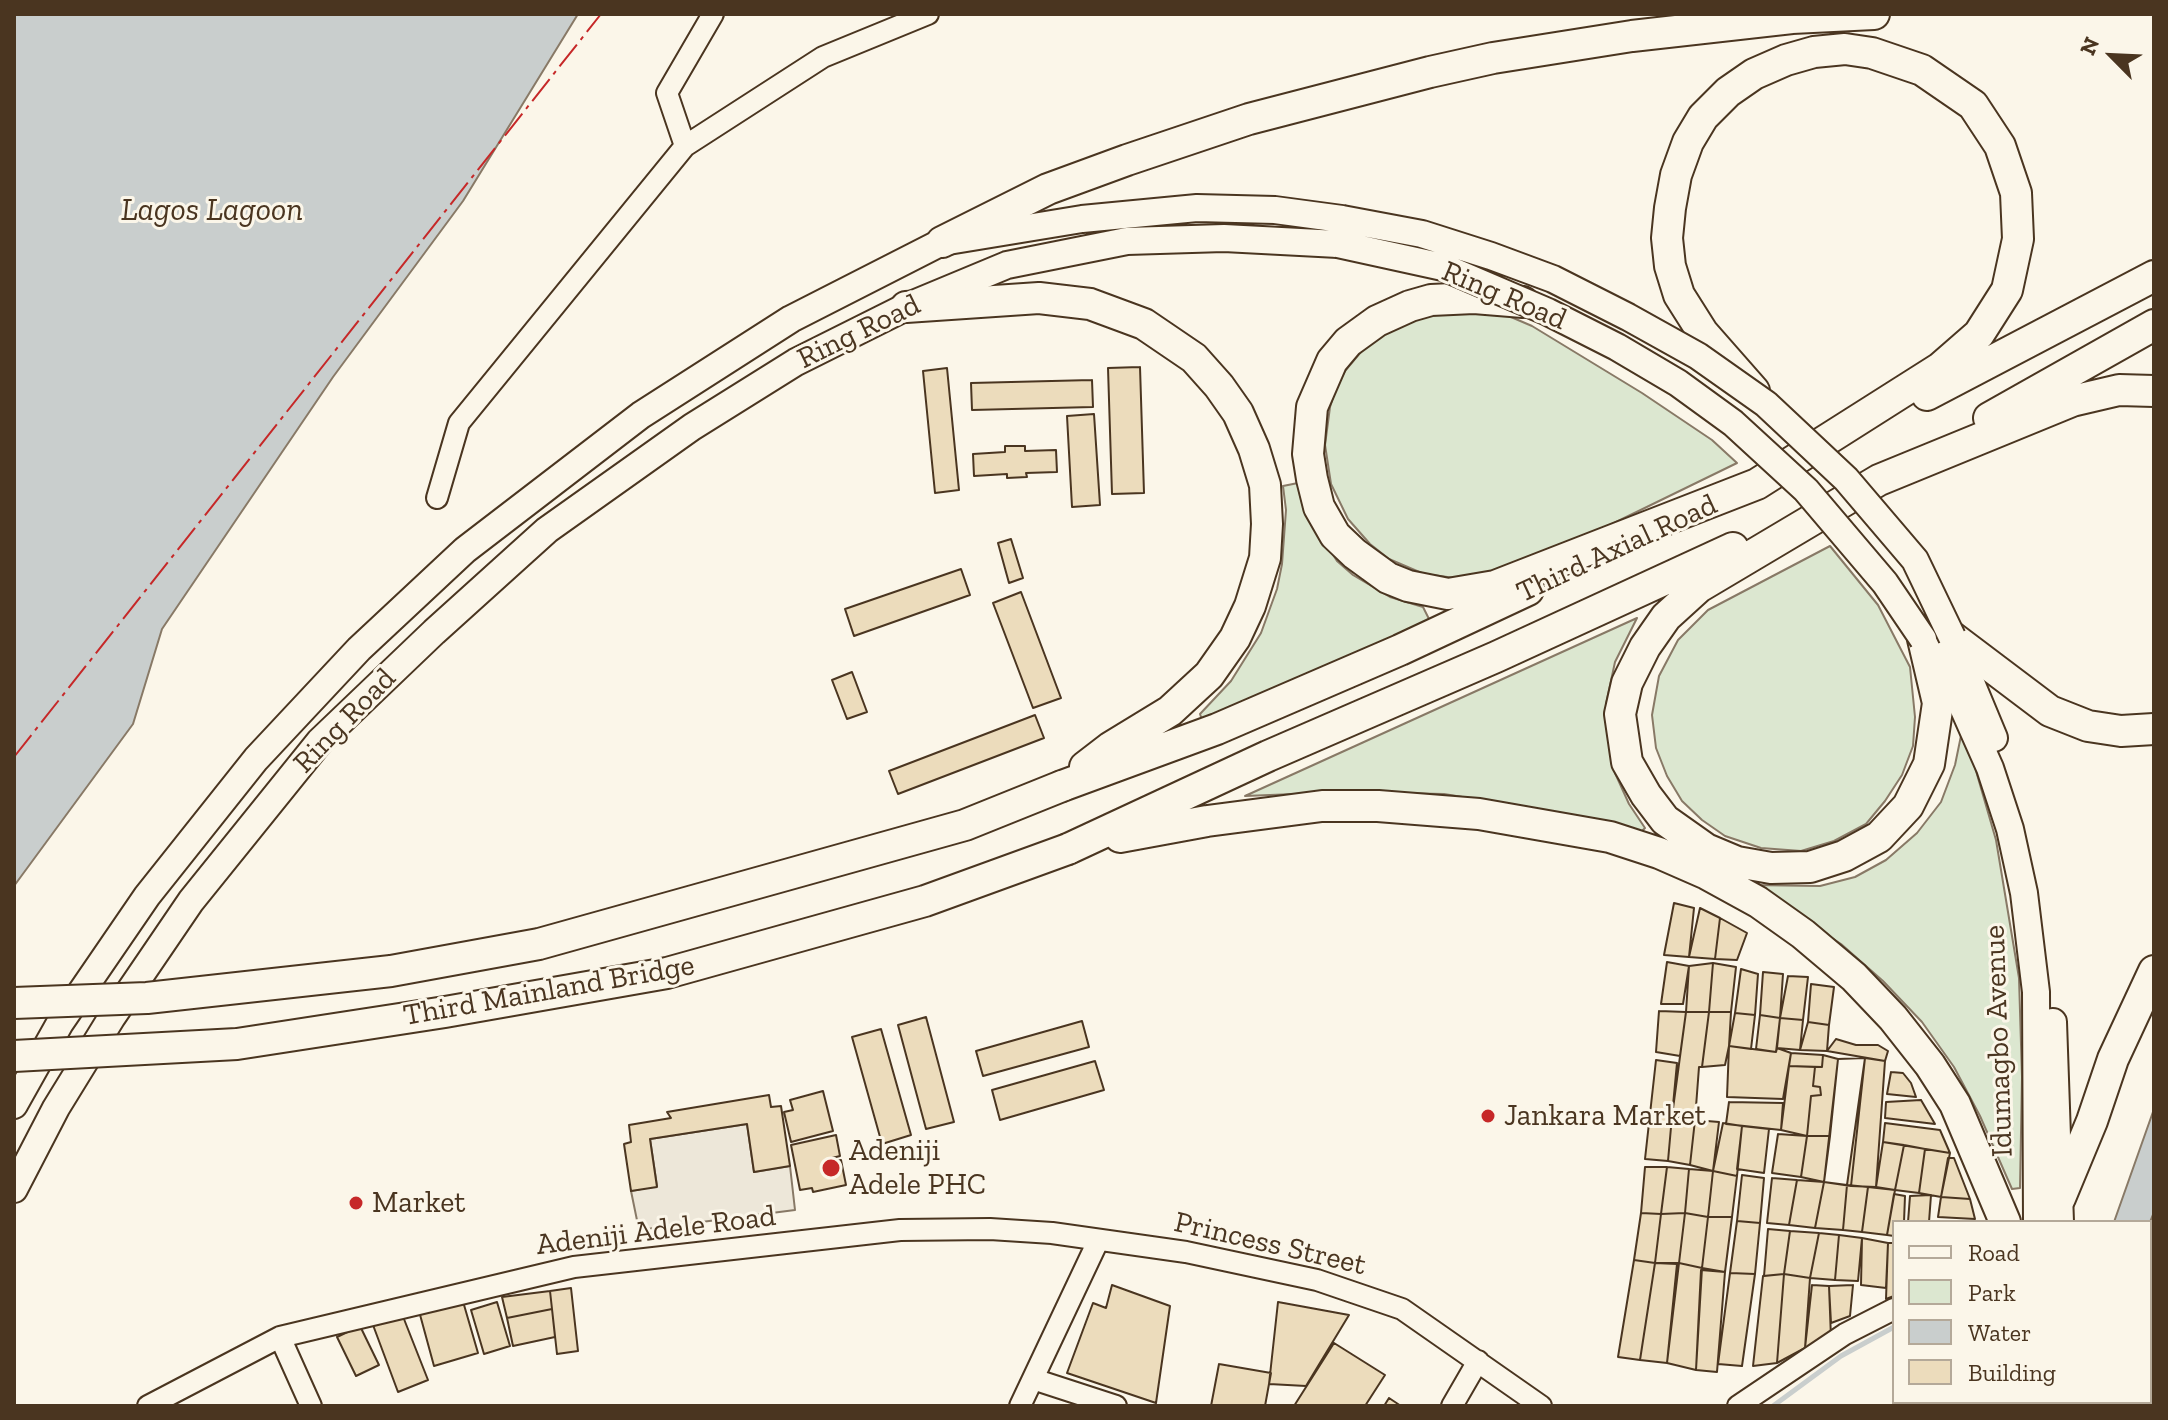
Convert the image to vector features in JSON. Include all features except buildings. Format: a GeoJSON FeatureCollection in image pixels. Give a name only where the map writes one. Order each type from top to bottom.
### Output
{"type":"FeatureCollection","features":[{"type":"Feature","properties":{"kind":"highway"},"geometry":{"type":"LineString","coordinates":[[942,242],[1048,189],[1127,160],[1249,119],[1415,76],[1493,58],[1632,36],[1792,18],[1874,14]]}},
{"type":"Feature","properties":{"kind":"highway"},"geometry":{"type":"LineString","coordinates":[[1524,302],[1474,298],[1431,300],[1410,306],[1367,328],[1348,342],[1332,361],[1312,407],[1308,454],[1319,507],[1335,535],[1378,571],[1408,586],[1448,594],[1495,586],[1757,484],[1940,368],[1979,334],[2007,290],[2018,239],[2016,193],[2000,146],[1973,105],[1922,70],[1872,53],[1845,49],[1814,52],[1786,60],[1754,74],[1728,92],[1703,117],[1688,142],[1676,175],[1670,208],[1667,238],[1670,266],[1679,295],[1703,333],[1766,404]]}},
{"type":"Feature","properties":{"kind":"highway","name":"Third Axial Road"},"geometry":{"type":"LineString","coordinates":[[1062,786],[1217,729],[1400,650],[1757,484],[2150,278]]}},
{"type":"Feature","properties":{"kind":"highway"},"geometry":{"type":"LineString","coordinates":[[906,307],[1039,298],[1090,304],[1144,324],[1194,358],[1219,386],[1238,413],[1254,449],[1265,485],[1265,558],[1250,606],[1235,638],[1209,675],[1170,711],[1111,747],[1062,786]]}},
{"type":"Feature","properties":{"kind":"highway"},"geometry":{"type":"LineString","coordinates":[[1937,638],[1938,703],[1929,764],[1908,806],[1879,837],[1844,856],[1810,867],[1771,868],[1737,862],[1706,849],[1665,820],[1627,762],[1620,714],[1627,683],[1645,647],[1666,617],[1699,587],[1879,480],[2154,325]]}},
{"type":"Feature","properties":{"kind":"highway"},"geometry":{"type":"LineString","coordinates":[[1879,480],[2072,401],[2119,390],[2154,391]]}},
{"type":"Feature","properties":{"kind":"highway","name":"Third Axial Road"},"geometry":{"type":"LineString","coordinates":[[1071,848],[1879,480]]}},
{"type":"Feature","properties":{"kind":"highway"},"geometry":{"type":"LineString","coordinates":[[1937,638],[2050,711],[2088,726],[2121,731],[2154,729]]}},
{"type":"Feature","properties":{"kind":"highway","name":"Third Mainland Bridge"},"geometry":{"type":"LineString","coordinates":[[14,1003],[147,998],[391,971],[539,944],[965,825],[1062,786]]}},
{"type":"Feature","properties":{"kind":"highway"},"geometry":{"type":"LineString","coordinates":[[1071,848],[1207,821],[1322,806],[1378,806],[1479,814],[1610,837],[1659,853],[1707,874],[1758,902],[1803,934],[1854,977],[1893,1018],[1930,1065],[1955,1104],[2004,1220]]}},
{"type":"Feature","properties":{"kind":"highway","name":"Third Mainland Bridge"},"geometry":{"type":"LineString","coordinates":[[14,1056],[237,1044],[667,973],[925,901],[1071,848]]}},
{"type":"Feature","properties":{"kind":"highway"},"geometry":{"type":"LineString","coordinates":[[2060,1210],[2113,1059],[2154,971]]}},
{"type":"Feature","properties":{"kind":"main road","name":"Ring Road"},"geometry":{"type":"LineString","coordinates":[[17,1099],[60,1023],[147,896],[256,759],[359,649],[465,550],[641,415],[791,319],[942,242],[1082,219],[1197,208],[1275,210],[1443,267],[1617,347],[1678,383],[1733,423],[1806,490],[1885,583],[1937,638]]}},
{"type":"Feature","properties":{"kind":"main road","name":"Ring Road"},"geometry":{"type":"LineString","coordinates":[[14,1189],[56,1108],[112,1017],[191,901],[320,741],[434,632],[547,530],[692,427],[796,362],[906,307],[1007,265],[1127,241],[1340,231],[1422,234],[1553,279],[1698,356],[1766,404],[1846,479],[1915,560],[1937,638]]}},
{"type":"Feature","properties":{"kind":"main road","name":"Idumagbo Avenue"},"geometry":{"type":"LineString","coordinates":[[1937,638],[1981,702],[2012,787],[2036,882],[2045,927],[2053,1004],[2060,1210]]}},
{"type":"Feature","properties":{"kind":"main road","name":"Idumagbo Avenue"},"geometry":{"type":"LineString","coordinates":[[1937,638],[1990,768],[2010,829],[2024,893],[2036,992],[2037,1220]]}},
{"type":"Feature","properties":{"kind":"street"},"geometry":{"type":"LineString","coordinates":[[685,146],[667,93],[713,14]]}},
{"type":"Feature","properties":{"kind":"street"},"geometry":{"type":"LineString","coordinates":[[437,498],[459,423],[685,146],[823,57],[928,14]]}},
{"type":"Feature","properties":{"kind":"street","name":"Adeniji Adele Road"},"geometry":{"type":"LineString","coordinates":[[148,1406],[280,1337],[574,1267],[900,1230],[990,1229],[1052,1233],[1098,1241]]}},
{"type":"Feature","properties":{"kind":"street"},"geometry":{"type":"LineString","coordinates":[[1020,1406],[1098,1241]]}},
{"type":"Feature","properties":{"kind":"street","name":"Princess Street"},"geometry":{"type":"LineString","coordinates":[[1098,1241],[1186,1252],[1317,1280],[1402,1309],[1541,1406]]}},
{"type":"Feature","properties":{"kind":"street"},"geometry":{"type":"LineString","coordinates":[[1738,1406],[1845,1334],[1892,1310]]}},
{"type":"Feature","properties":{"kind":"street"},"geometry":{"type":"LineString","coordinates":[[280,1337],[311,1406]]}},
{"type":"Feature","properties":{"kind":"street"},"geometry":{"type":"LineString","coordinates":[[1452,1406],[1478,1361]]}},
{"type":"Feature","properties":{"kind":"street"},"geometry":{"type":"LineString","coordinates":[[1033,1379],[1116,1406]]}},
{"type":"Feature","properties":{"kind":"green space"},"geometry":{"type":"Polygon","coordinates":[[[1497,311],[1532,326],[1642,393],[1712,440],[1737,463],[1536,561],[1463,579],[1424,574],[1389,559],[1370,544],[1348,519],[1331,484],[1325,445],[1336,388],[1345,371],[1370,341],[1420,312],[1497,311]]]}},
{"type":"Feature","properties":{"kind":"green space"},"geometry":{"type":"Polygon","coordinates":[[[1298,483],[1306,512],[1337,561],[1353,575],[1390,597],[1423,607],[1430,621],[1203,723],[1200,714],[1231,681],[1261,633],[1277,589],[1282,564],[1286,510],[1283,486],[1298,483]]]}},
{"type":"Feature","properties":{"kind":"green space"},"geometry":{"type":"Polygon","coordinates":[[[1830,546],[1878,605],[1910,667],[1915,717],[1913,746],[1902,775],[1866,824],[1834,841],[1801,851],[1761,848],[1725,836],[1702,820],[1682,801],[1667,776],[1656,748],[1652,715],[1659,676],[1678,640],[1708,610],[1830,546]]]}},
{"type":"Feature","properties":{"kind":"green space"},"geometry":{"type":"Polygon","coordinates":[[[1637,618],[1615,662],[1606,704],[1615,773],[1629,804],[1645,828],[1637,836],[1542,810],[1444,794],[1345,792],[1245,796],[1637,618]]]}},
{"type":"Feature","properties":{"kind":"green space"},"geometry":{"type":"Polygon","coordinates":[[[1963,726],[1996,840],[2019,978],[2022,1077],[2020,1188],[2012,1189],[1980,1116],[1954,1067],[1922,1022],[1883,981],[1841,944],[1751,885],[1820,886],[1855,877],[1886,860],[1917,833],[1941,802],[1955,765],[1963,726]]]}},
{"type":"Feature","properties":{"kind":"shaded area"},"geometry":{"type":"Polygon","coordinates":[[[747,1124],[754,1172],[790,1166],[795,1210],[639,1230],[631,1191],[657,1186],[650,1139],[747,1124]]]}},
{"type":"Feature","properties":{"kind":"water","name":"Lagos Lagoon"},"geometry":{"type":"Polygon","coordinates":[[[14,14],[578,14],[463,201],[333,377],[162,629],[133,724],[14,886],[14,14]]]}},
{"type":"Feature","properties":{"kind":"water"},"geometry":{"type":"Polygon","coordinates":[[[2154,1109],[2154,1212],[2151,1220],[2115,1220],[2154,1109]]]}},
{"type":"Feature","properties":{"kind":"waterway"},"geometry":{"type":"LineString","coordinates":[[1773,1406],[1841,1356],[1892,1328]]}},
{"type":"Feature","properties":{"kind":"power"},"geometry":{"type":"LineString","coordinates":[[14,757],[601,14]]}},
{"type":"Feature","properties":{"kind":"place","name":"Jankara Market"},"geometry":{"type":"Point","coordinates":[1488,1116]}},
{"type":"Feature","properties":{"kind":"place","name":"Adeniji Adele PHC"},"geometry":{"type":"Point","coordinates":[831,1168]}},
{"type":"Feature","properties":{"kind":"place","name":"Market"},"geometry":{"type":"Point","coordinates":[356,1203]}}]}
